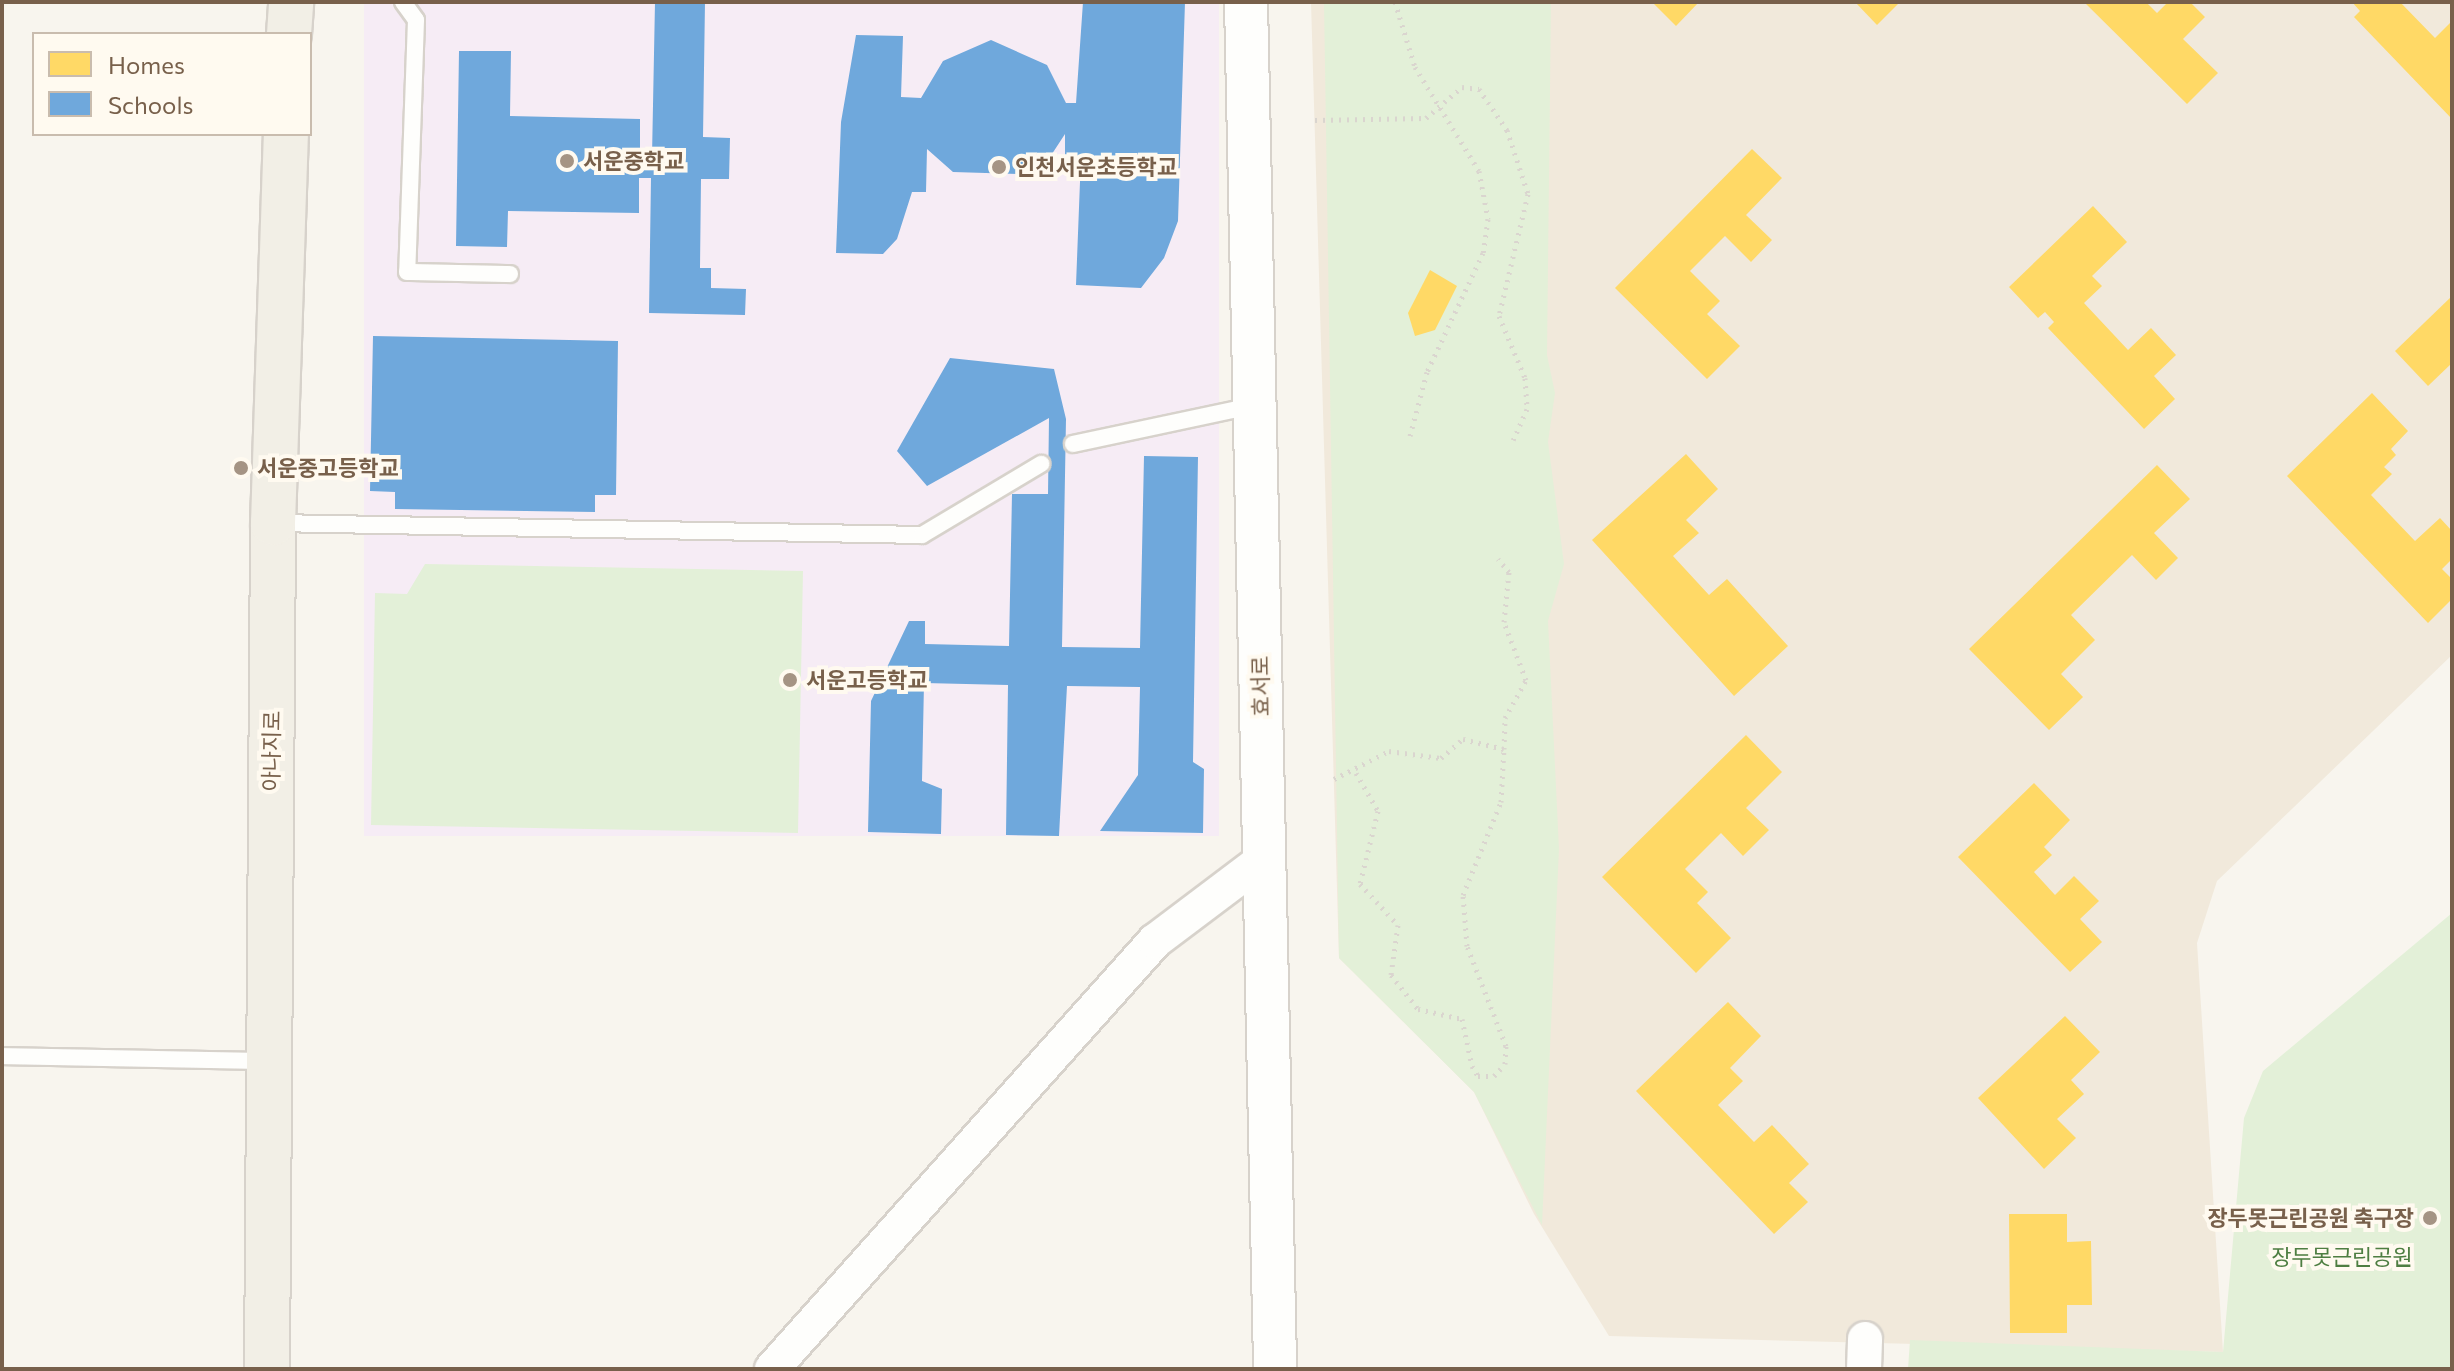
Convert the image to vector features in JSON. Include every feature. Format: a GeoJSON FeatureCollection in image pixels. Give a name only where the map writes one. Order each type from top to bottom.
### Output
{"type":"FeatureCollection","features":[{"type":"Feature","properties":{"kind":"main road"},"geometry":{"type":"LineString","coordinates":[[289,32],[291,2]]}},
{"type":"Feature","properties":{"kind":"main road","name":"아나지로"},"geometry":{"type":"LineString","coordinates":[[267,1369],[273,523],[286,136]]}},
{"type":"Feature","properties":{"kind":"street","name":"효서로"},"geometry":{"type":"LineString","coordinates":[[1246,2],[1275,1369]]}},
{"type":"Feature","properties":{"kind":"street"},"geometry":{"type":"LineString","coordinates":[[772,1369],[1155,941],[1264,859]]}},
{"type":"Feature","properties":{"kind":"lane"},"geometry":{"type":"LineString","coordinates":[[403,2],[416,20],[407,272],[510,274]]}},
{"type":"Feature","properties":{"kind":"lane"},"geometry":{"type":"LineString","coordinates":[[1073,444],[1255,406]]}},
{"type":"Feature","properties":{"kind":"lane"},"geometry":{"type":"LineString","coordinates":[[273,523],[922,535],[1041,464]]}},
{"type":"Feature","properties":{"kind":"lane"},"geometry":{"type":"LineString","coordinates":[[2,1056],[268,1061]]}},
{"type":"Feature","properties":{"kind":"path"},"geometry":{"type":"LineString","coordinates":[[1395,2],[1403,37],[1437,104],[1479,171],[1488,219],[1483,253],[1427,372],[1410,436]]}},
{"type":"Feature","properties":{"kind":"path"},"geometry":{"type":"LineString","coordinates":[[1315,120],[1426,118],[1437,104],[1462,87],[1479,89],[1523,169],[1524,217],[1499,316],[1525,378],[1527,409],[1513,440]]}},
{"type":"Feature","properties":{"kind":"path"},"geometry":{"type":"LineString","coordinates":[[1356,773],[1378,811],[1360,884],[1398,925],[1391,975],[1418,1009],[1462,1019],[1472,1066],[1478,1076],[1494,1076],[1505,1064],[1506,1046],[1467,946],[1463,895],[1501,802],[1505,718],[1526,680],[1504,622],[1509,572],[1498,559]]}},
{"type":"Feature","properties":{"kind":"path"},"geometry":{"type":"LineString","coordinates":[[1334,779],[1356,773],[1389,751],[1441,758],[1463,739],[1504,749]]}},
{"type":"Feature","properties":{"kind":"shaded area","name":"서운고등학교"},"geometry":{"type":"Polygon","coordinates":[[[364,2],[1219,2],[1219,836],[364,836],[364,2]]]}},
{"type":"Feature","properties":{"kind":"shaded area"},"geometry":{"type":"Polygon","coordinates":[[[1311,2],[2452,2],[2452,655],[2217,881],[2197,943],[2223,1352],[1609,1336],[1534,1214],[1474,1092],[1339,958],[1311,2]]]}},
{"type":"Feature","properties":{"kind":"green space"},"geometry":{"type":"Polygon","coordinates":[[[1324,2],[1551,2],[1547,355],[1555,393],[1548,442],[1564,564],[1548,621],[1559,849],[1542,1225],[1474,1092],[1339,958],[1324,2]]]}},
{"type":"Feature","properties":{"kind":"green space"},"geometry":{"type":"Polygon","coordinates":[[[425,564],[803,571],[798,833],[371,825],[375,593],[407,594],[425,564]]]}},
{"type":"Feature","properties":{"kind":"green space","name":"장두못근린공원"},"geometry":{"type":"Polygon","coordinates":[[[2452,913],[2452,1369],[1908,1369],[1910,1340],[2223,1352],[2244,1118],[2263,1071],[2452,913]]]}},
{"type":"Feature","properties":{"kind":"building: Homes"},"geometry":{"type":"Polygon","coordinates":[[[1652,2],[1699,2],[1676,26],[1652,2]]]}},
{"type":"Feature","properties":{"kind":"building: Homes"},"geometry":{"type":"Polygon","coordinates":[[[1855,2],[1900,2],[1877,25],[1855,2]]]}},
{"type":"Feature","properties":{"kind":"building: Homes"},"geometry":{"type":"Polygon","coordinates":[[[2084,2],[2146,2],[2157,13],[2168,2],[2190,2],[2205,17],[2183,39],[2218,73],[2187,104],[2084,2]]]}},
{"type":"Feature","properties":{"kind":"building: Homes"},"geometry":{"type":"Polygon","coordinates":[[[2352,2],[2400,2],[2435,38],[2452,21],[2452,119],[2354,17],[2360,11],[2352,2]]]}},
{"type":"Feature","properties":{"kind":"building: Homes"},"geometry":{"type":"Polygon","coordinates":[[[1752,149],[1782,178],[1746,215],[1772,240],[1751,262],[1725,236],[1690,271],[1720,301],[1707,314],[1740,346],[1707,379],[1615,288],[1752,149]]]}},
{"type":"Feature","properties":{"kind":"building: Homes"},"geometry":{"type":"Polygon","coordinates":[[[2093,206],[2127,242],[2092,276],[2102,286],[2084,303],[2128,350],[2151,328],[2176,355],[2154,376],[2175,399],[2144,429],[2048,328],[2054,322],[2045,312],[2038,318],[2009,287],[2093,206]]]}},
{"type":"Feature","properties":{"kind":"building: Homes"},"geometry":{"type":"Polygon","coordinates":[[[1430,270],[1457,286],[1435,330],[1415,336],[1408,313],[1430,270]]]}},
{"type":"Feature","properties":{"kind":"building: Homes"},"geometry":{"type":"Polygon","coordinates":[[[2452,296],[2452,363],[2428,386],[2395,351],[2452,296]]]}},
{"type":"Feature","properties":{"kind":"building: Homes"},"geometry":{"type":"Polygon","coordinates":[[[2372,393],[2408,431],[2391,449],[2396,455],[2384,467],[2392,474],[2371,495],[2415,541],[2440,518],[2452,531],[2452,559],[2442,569],[2452,579],[2452,599],[2428,623],[2287,476],[2372,393]]]}},
{"type":"Feature","properties":{"kind":"building: Homes"},"geometry":{"type":"Polygon","coordinates":[[[1686,454],[1718,489],[1686,520],[1699,533],[1673,556],[1709,595],[1727,579],[1788,646],[1734,696],[1592,540],[1686,454]]]}},
{"type":"Feature","properties":{"kind":"building: Homes"},"geometry":{"type":"Polygon","coordinates":[[[2157,465],[2190,499],[2154,533],[2178,558],[2156,580],[2132,555],[2071,615],[2095,640],[2061,674],[2083,697],[2049,730],[1969,649],[2157,465]]]}},
{"type":"Feature","properties":{"kind":"building: Homes"},"geometry":{"type":"Polygon","coordinates":[[[1746,735],[1782,772],[1746,808],[1769,830],[1743,856],[1721,833],[1685,869],[1708,892],[1697,903],[1731,938],[1696,973],[1602,877],[1746,735]]]}},
{"type":"Feature","properties":{"kind":"building: Homes"},"geometry":{"type":"Polygon","coordinates":[[[2034,783],[2070,820],[2044,847],[2052,855],[2034,872],[2055,895],[2074,876],[2099,901],[2080,919],[2102,942],[2070,972],[1958,857],[2034,783]]]}},
{"type":"Feature","properties":{"kind":"building: Homes"},"geometry":{"type":"Polygon","coordinates":[[[1728,1002],[1761,1036],[1730,1068],[1743,1081],[1718,1105],[1754,1142],[1772,1125],[1809,1164],[1789,1183],[1808,1202],[1774,1234],[1636,1091],[1728,1002]]]}},
{"type":"Feature","properties":{"kind":"building: Homes"},"geometry":{"type":"Polygon","coordinates":[[[2065,1016],[2100,1052],[2071,1080],[2084,1094],[2057,1119],[2076,1138],[2044,1169],[1978,1098],[2065,1016]]]}},
{"type":"Feature","properties":{"kind":"building: Homes"},"geometry":{"type":"Polygon","coordinates":[[[2009,1214],[2067,1214],[2067,1242],[2091,1241],[2092,1305],[2067,1305],[2067,1333],[2010,1333],[2009,1214]]]}},
{"type":"Feature","properties":{"kind":"building: Schools"},"geometry":{"type":"Polygon","coordinates":[[[655,2],[705,2],[703,137],[730,138],[729,179],[701,179],[700,268],[711,268],[711,288],[746,289],[745,315],[649,313],[651,178],[639,178],[639,213],[508,211],[507,247],[456,246],[459,51],[511,51],[510,116],[640,119],[640,156],[652,156],[655,2]]]}},
{"type":"Feature","properties":{"kind":"building: Schools"},"geometry":{"type":"Polygon","coordinates":[[[1083,2],[1185,2],[1178,221],[1164,258],[1141,288],[1076,285],[1081,156],[1065,155],[1065,134],[1050,157],[1020,174],[953,172],[927,149],[926,192],[912,192],[897,239],[883,254],[836,253],[841,122],[856,35],[903,36],[901,97],[921,98],[943,61],[991,40],[1047,65],[1066,103],[1076,103],[1083,2]]]}},
{"type":"Feature","properties":{"kind":"building: Schools"},"geometry":{"type":"Polygon","coordinates":[[[373,336],[618,341],[616,495],[595,495],[595,512],[395,509],[395,492],[370,491],[373,336]]]}},
{"type":"Feature","properties":{"kind":"building: Schools"},"geometry":{"type":"Polygon","coordinates":[[[950,358],[1054,369],[1066,419],[1062,647],[1140,648],[1144,456],[1198,457],[1193,762],[1204,769],[1203,833],[1100,831],[1138,775],[1140,687],[1067,686],[1059,836],[1006,835],[1008,685],[924,683],[922,781],[942,789],[941,834],[868,832],[871,701],[909,621],[925,621],[925,644],[1009,646],[1012,494],[1048,494],[1049,418],[927,486],[897,451],[950,358]]]}},
{"type":"Feature","properties":{"kind":"place","name":"서운중학교"},"geometry":{"type":"Point","coordinates":[567,161]}},
{"type":"Feature","properties":{"kind":"place","name":"인천서운초등학교"},"geometry":{"type":"Point","coordinates":[999,167]}},
{"type":"Feature","properties":{"kind":"place","name":"서운중고등학교"},"geometry":{"type":"Point","coordinates":[241,468]}},
{"type":"Feature","properties":{"kind":"place","name":"서운고등학교"},"geometry":{"type":"Point","coordinates":[790,680]}},
{"type":"Feature","properties":{"kind":"place","name":"장두못근린공원 축구장"},"geometry":{"type":"Point","coordinates":[2430,1218]}}]}
